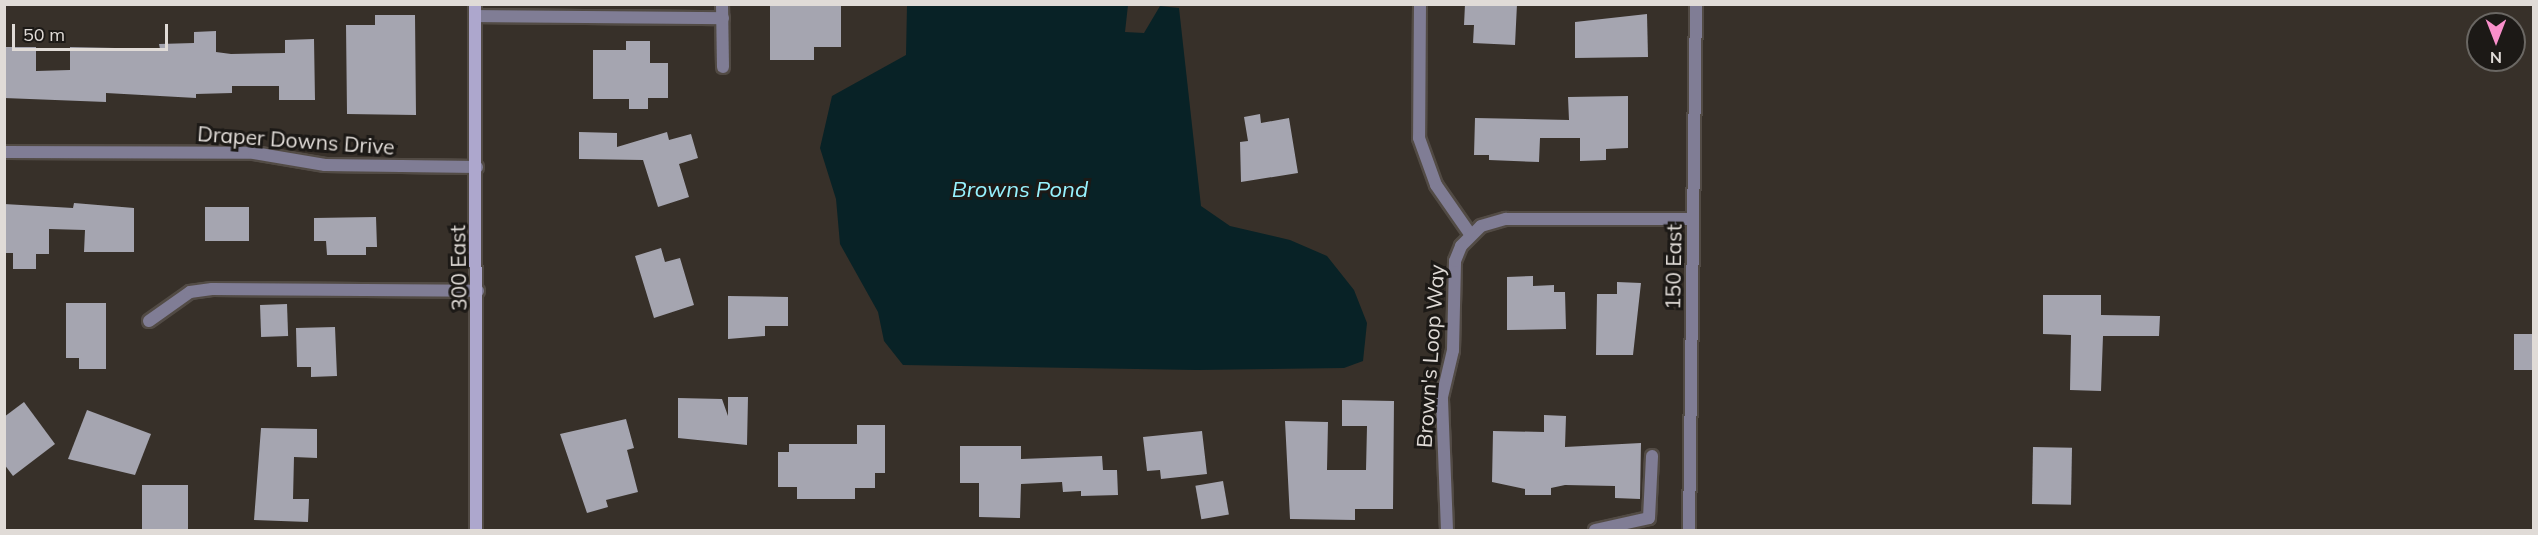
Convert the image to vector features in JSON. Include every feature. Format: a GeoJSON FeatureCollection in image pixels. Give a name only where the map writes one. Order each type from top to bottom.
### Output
{"type":"FeatureCollection","features":[{"type":"Feature","properties":{"kind":"main road","name":"300 East"},"geometry":{"type":"LineString","coordinates":[[476,10],[478,291],[476,531]]}},
{"type":"Feature","properties":{"kind":"street"},"geometry":{"type":"LineString","coordinates":[[723,4],[723,67]]}},
{"type":"Feature","properties":{"kind":"street"},"geometry":{"type":"LineString","coordinates":[[1420,4],[1419,138],[1436,185],[1470,234],[1506,219],[1693,219]]}},
{"type":"Feature","properties":{"kind":"street","name":"150 East"},"geometry":{"type":"LineString","coordinates":[[1689,531],[1696,4]]}},
{"type":"Feature","properties":{"kind":"street"},"geometry":{"type":"LineString","coordinates":[[476,10],[723,18]]}},
{"type":"Feature","properties":{"kind":"street","name":"Draper Downs Drive"},"geometry":{"type":"LineString","coordinates":[[4,152],[254,153],[325,165],[477,167]]}},
{"type":"Feature","properties":{"kind":"street","name":"Brown's Loop Way"},"geometry":{"type":"LineString","coordinates":[[1447,531],[1442,397],[1455,334],[1455,261],[1470,234]]}},
{"type":"Feature","properties":{"kind":"street"},"geometry":{"type":"LineString","coordinates":[[149,321],[190,292],[212,289],[478,291]]}},
{"type":"Feature","properties":{"kind":"street"},"geometry":{"type":"LineString","coordinates":[[1595,531],[1649,518],[1652,456]]}},
{"type":"Feature","properties":{"kind":"water","name":"Browns Pond"},"geometry":{"type":"Polygon","coordinates":[[[907,5],[1128,5],[1125,32],[1144,33],[1160,6],[1179,8],[1201,206],[1230,226],[1290,240],[1327,256],[1354,290],[1367,323],[1363,361],[1344,368],[1197,370],[903,365],[884,341],[878,312],[840,244],[836,199],[820,148],[832,96],[906,55],[907,5]]]}},
{"type":"Feature","properties":{"kind":"building"},"geometry":{"type":"Polygon","coordinates":[[[770,4],[841,4],[841,47],[814,47],[814,60],[770,60],[770,4]]]}},
{"type":"Feature","properties":{"kind":"building"},"geometry":{"type":"Polygon","coordinates":[[[1465,4],[1517,4],[1515,45],[1473,43],[1474,25],[1464,25],[1465,4]]]}},
{"type":"Feature","properties":{"kind":"building"},"geometry":{"type":"Polygon","coordinates":[[[1647,14],[1648,57],[1575,58],[1575,22],[1647,14]]]}},
{"type":"Feature","properties":{"kind":"building"},"geometry":{"type":"Polygon","coordinates":[[[375,15],[415,15],[416,115],[347,114],[346,25],[375,25],[375,15]]]}},
{"type":"Feature","properties":{"kind":"building"},"geometry":{"type":"Polygon","coordinates":[[[216,31],[216,52],[231,54],[285,53],[285,40],[314,39],[315,100],[279,100],[279,86],[232,86],[232,93],[196,94],[196,98],[106,93],[106,102],[4,98],[4,47],[36,47],[36,71],[70,70],[70,47],[160,49],[159,44],[194,43],[194,32],[216,31]]]}},
{"type":"Feature","properties":{"kind":"building"},"geometry":{"type":"Polygon","coordinates":[[[626,41],[650,41],[650,63],[668,63],[668,98],[648,98],[648,109],[629,109],[629,99],[593,99],[593,50],[626,50],[626,41]]]}},
{"type":"Feature","properties":{"kind":"building"},"geometry":{"type":"Polygon","coordinates":[[[1628,96],[1628,148],[1606,149],[1606,160],[1580,161],[1580,138],[1540,138],[1539,162],[1489,160],[1489,155],[1474,155],[1475,118],[1569,120],[1568,97],[1628,96]]]}},
{"type":"Feature","properties":{"kind":"building"},"geometry":{"type":"Polygon","coordinates":[[[1260,114],[1261,123],[1289,118],[1298,173],[1241,182],[1240,142],[1248,141],[1244,117],[1260,114]]]}},
{"type":"Feature","properties":{"kind":"building"},"geometry":{"type":"Polygon","coordinates":[[[579,132],[617,133],[617,147],[667,132],[669,140],[691,134],[698,158],[679,164],[689,197],[658,207],[643,160],[579,159],[579,132]]]}},
{"type":"Feature","properties":{"kind":"building"},"geometry":{"type":"Polygon","coordinates":[[[74,203],[134,208],[134,252],[84,252],[85,230],[49,229],[49,254],[36,254],[36,269],[13,269],[13,253],[4,253],[4,204],[73,208],[74,203]]]}},
{"type":"Feature","properties":{"kind":"building"},"geometry":{"type":"Polygon","coordinates":[[[205,207],[249,207],[249,241],[205,241],[205,207]]]}},
{"type":"Feature","properties":{"kind":"building"},"geometry":{"type":"Polygon","coordinates":[[[376,217],[377,247],[366,247],[366,255],[327,255],[326,241],[314,241],[314,218],[376,217]]]}},
{"type":"Feature","properties":{"kind":"building"},"geometry":{"type":"Polygon","coordinates":[[[661,248],[665,262],[680,258],[694,305],[654,318],[635,256],[661,248]]]}},
{"type":"Feature","properties":{"kind":"building"},"geometry":{"type":"Polygon","coordinates":[[[1533,276],[1533,286],[1554,285],[1554,292],[1565,292],[1566,329],[1507,330],[1507,277],[1533,276]]]}},
{"type":"Feature","properties":{"kind":"building"},"geometry":{"type":"Polygon","coordinates":[[[1617,282],[1641,283],[1633,355],[1596,355],[1597,294],[1617,294],[1617,282]]]}},
{"type":"Feature","properties":{"kind":"building"},"geometry":{"type":"Polygon","coordinates":[[[2043,295],[2101,295],[2101,315],[2160,316],[2159,336],[2103,336],[2101,391],[2070,390],[2071,335],[2043,334],[2043,295]]]}},
{"type":"Feature","properties":{"kind":"building"},"geometry":{"type":"Polygon","coordinates":[[[728,296],[788,297],[788,326],[765,326],[765,336],[728,339],[728,296]]]}},
{"type":"Feature","properties":{"kind":"building"},"geometry":{"type":"Polygon","coordinates":[[[66,303],[106,303],[106,369],[79,369],[79,358],[66,358],[66,303]]]}},
{"type":"Feature","properties":{"kind":"building"},"geometry":{"type":"Polygon","coordinates":[[[287,304],[288,336],[261,337],[260,305],[287,304]]]}},
{"type":"Feature","properties":{"kind":"building"},"geometry":{"type":"Polygon","coordinates":[[[335,327],[337,376],[311,377],[311,367],[297,367],[296,328],[335,327]]]}},
{"type":"Feature","properties":{"kind":"building"},"geometry":{"type":"Polygon","coordinates":[[[2514,334],[2533,334],[2533,370],[2514,370],[2514,334]]]}},
{"type":"Feature","properties":{"kind":"building"},"geometry":{"type":"Polygon","coordinates":[[[728,397],[748,397],[747,445],[678,438],[678,398],[722,399],[728,416],[728,397]]]}},
{"type":"Feature","properties":{"kind":"building"},"geometry":{"type":"Polygon","coordinates":[[[1342,400],[1394,401],[1393,509],[1355,509],[1355,520],[1290,519],[1285,421],[1328,422],[1327,470],[1366,470],[1367,426],[1342,426],[1342,400]]]}},
{"type":"Feature","properties":{"kind":"building"},"geometry":{"type":"Polygon","coordinates":[[[24,402],[55,444],[13,476],[4,464],[4,417],[24,402]]]}},
{"type":"Feature","properties":{"kind":"building"},"geometry":{"type":"Polygon","coordinates":[[[87,410],[151,434],[135,475],[68,459],[87,410]]]}},
{"type":"Feature","properties":{"kind":"building"},"geometry":{"type":"Polygon","coordinates":[[[1544,415],[1566,416],[1565,447],[1641,443],[1640,499],[1615,498],[1615,486],[1565,485],[1551,488],[1551,495],[1525,495],[1525,489],[1492,482],[1493,431],[1544,432],[1544,415]]]}},
{"type":"Feature","properties":{"kind":"building"},"geometry":{"type":"Polygon","coordinates":[[[626,419],[634,448],[627,450],[638,492],[606,500],[608,507],[587,513],[560,434],[626,419]]]}},
{"type":"Feature","properties":{"kind":"building"},"geometry":{"type":"Polygon","coordinates":[[[857,425],[885,425],[885,473],[875,473],[875,488],[855,488],[855,499],[797,499],[797,487],[778,487],[778,452],[789,452],[789,444],[857,444],[857,425]]]}},
{"type":"Feature","properties":{"kind":"building"},"geometry":{"type":"Polygon","coordinates":[[[261,428],[317,429],[317,458],[294,457],[293,499],[309,499],[308,522],[254,520],[261,428]]]}},
{"type":"Feature","properties":{"kind":"building"},"geometry":{"type":"Polygon","coordinates":[[[1202,431],[1207,474],[1161,479],[1160,470],[1147,471],[1143,437],[1202,431]]]}},
{"type":"Feature","properties":{"kind":"building"},"geometry":{"type":"Polygon","coordinates":[[[960,446],[1021,446],[1021,459],[1102,456],[1103,470],[1117,470],[1118,495],[1081,496],[1081,491],[1063,492],[1062,482],[1021,484],[1020,518],[979,517],[979,483],[960,483],[960,446]]]}},
{"type":"Feature","properties":{"kind":"building"},"geometry":{"type":"Polygon","coordinates":[[[2033,447],[2072,448],[2071,505],[2032,504],[2033,447]]]}},
{"type":"Feature","properties":{"kind":"building"},"geometry":{"type":"Polygon","coordinates":[[[1223,481],[1229,514],[1201,519],[1195,486],[1223,481]]]}},
{"type":"Feature","properties":{"kind":"building"},"geometry":{"type":"Polygon","coordinates":[[[142,485],[188,485],[188,530],[142,530],[142,485]]]}}]}
